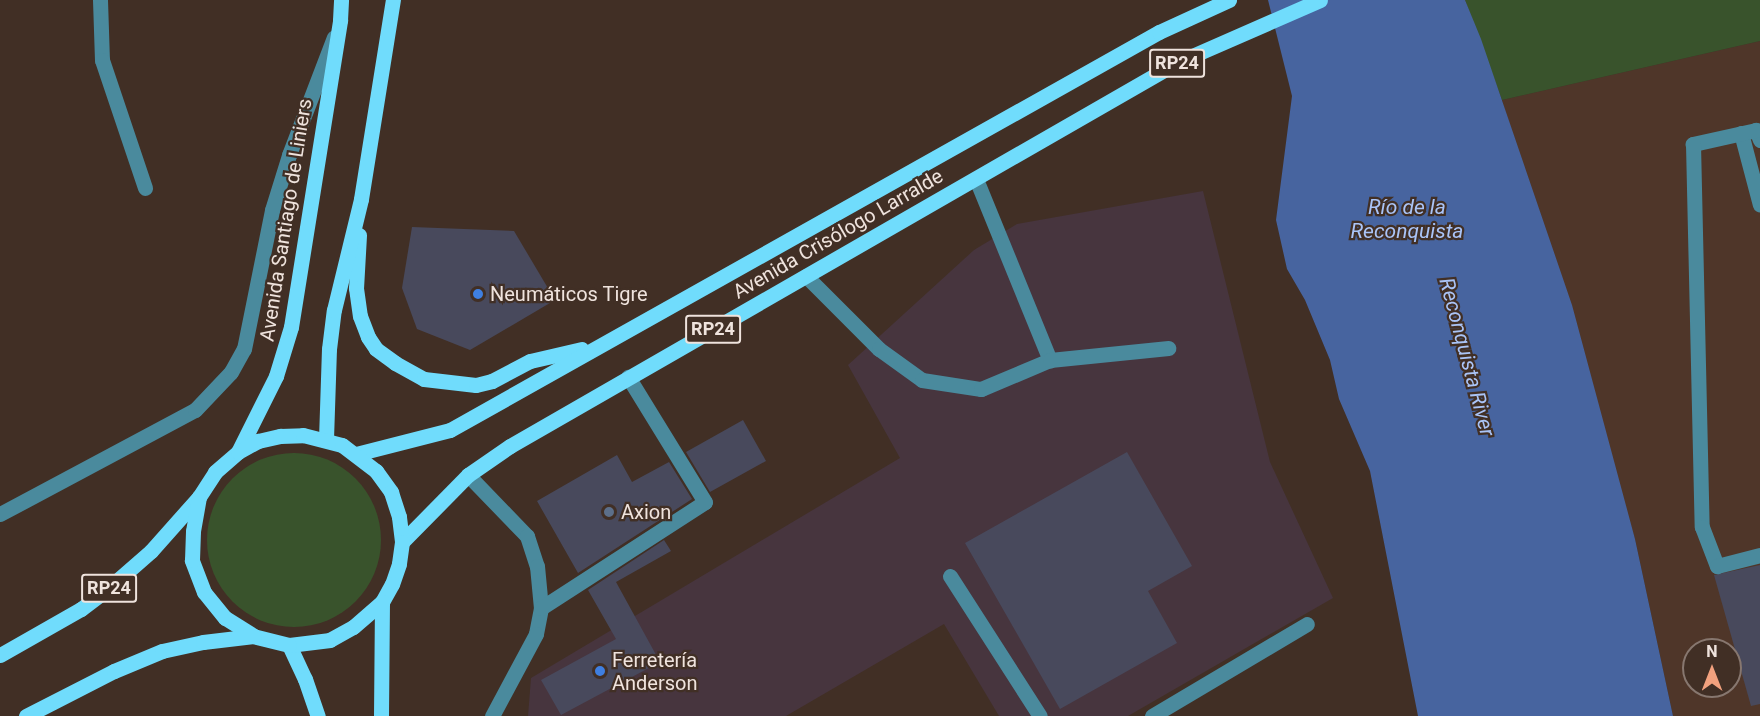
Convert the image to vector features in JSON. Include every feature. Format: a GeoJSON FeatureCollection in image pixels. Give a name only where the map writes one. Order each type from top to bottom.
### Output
{"type":"FeatureCollection","features":[{"type":"Feature","properties":{"kind":"main road","name":"Avenida Santiago de Liniers"},"geometry":{"type":"LineString","coordinates":[[237,452],[276,376],[291,327],[340,20],[340,0]]}},
{"type":"Feature","properties":{"kind":"main road"},"geometry":{"type":"LineString","coordinates":[[326,439],[329,349],[334,310],[361,199],[393,0]]}},
{"type":"Feature","properties":{"kind":"main road","name":"Avenida Crisólogo Larralde"},"geometry":{"type":"LineString","coordinates":[[356,454],[450,430],[1159,32],[1229,0]]}},
{"type":"Feature","properties":{"kind":"main road","name":"Avenida Crisólogo Larralde"},"geometry":{"type":"LineString","coordinates":[[402,542],[468,476],[510,446],[1176,63],[1320,0]]}},
{"type":"Feature","properties":{"kind":"main road"},"geometry":{"type":"LineString","coordinates":[[361,199],[356,288],[360,316],[368,337],[376,349],[395,363],[424,379],[477,385],[492,381],[530,362],[599,345]]}},
{"type":"Feature","properties":{"kind":"main road","name":"RP24"},"geometry":{"type":"LineString","coordinates":[[0,655],[65,619],[111,586],[151,551],[199,497],[215,472],[237,452],[258,441],[280,436],[303,435],[326,439],[356,454],[376,471],[391,492],[399,517],[402,542],[399,564],[392,584],[382,602],[353,627],[330,640],[289,645],[254,636],[225,618],[204,592],[192,560],[193,531],[199,497]]}},
{"type":"Feature","properties":{"kind":"main road"},"geometry":{"type":"LineString","coordinates":[[381,716],[382,602]]}},
{"type":"Feature","properties":{"kind":"main road","name":"RP24"},"geometry":{"type":"LineString","coordinates":[[26,716],[114,670],[162,651],[203,642],[254,636]]}},
{"type":"Feature","properties":{"kind":"main road"},"geometry":{"type":"LineString","coordinates":[[289,645],[305,679],[318,716]]}},
{"type":"Feature","properties":{"kind":"street"},"geometry":{"type":"LineString","coordinates":[[100,0],[102,60],[145,188]]}},
{"type":"Feature","properties":{"kind":"street","name":"Avenida Santiago de Liniers"},"geometry":{"type":"LineString","coordinates":[[0,514],[195,410],[231,372],[244,349],[272,210],[289,155],[340,20]]}},
{"type":"Feature","properties":{"kind":"street"},"geometry":{"type":"LineString","coordinates":[[1760,140],[1756,130],[1693,144],[1702,527],[1717,566],[1760,555]]}},
{"type":"Feature","properties":{"kind":"street"},"geometry":{"type":"LineString","coordinates":[[1741,133],[1760,205]]}},
{"type":"Feature","properties":{"kind":"street"},"geometry":{"type":"LineString","coordinates":[[976,179],[1050,360]]}},
{"type":"Feature","properties":{"kind":"street"},"geometry":{"type":"LineString","coordinates":[[806,276],[879,349],[922,380],[981,388],[1050,360],[1168,348]]}},
{"type":"Feature","properties":{"kind":"street"},"geometry":{"type":"LineString","coordinates":[[541,608],[705,502],[628,377]]}},
{"type":"Feature","properties":{"kind":"street"},"geometry":{"type":"LineString","coordinates":[[468,476],[527,536],[537,566],[541,608],[536,634],[492,716]]}},
{"type":"Feature","properties":{"kind":"street"},"geometry":{"type":"LineString","coordinates":[[950,576],[1040,716]]}},
{"type":"Feature","properties":{"kind":"street"},"geometry":{"type":"LineString","coordinates":[[1152,716],[1307,624]]}},
{"type":"Feature","properties":{"kind":"shaded area"},"geometry":{"type":"Polygon","coordinates":[[[1760,41],[1760,716],[1673,716],[1635,539],[1502,100],[1760,41]]]}},
{"type":"Feature","properties":{"kind":"shaded area"},"geometry":{"type":"Polygon","coordinates":[[[1203,191],[1270,462],[1333,598],[1128,716],[999,716],[944,624],[786,716],[528,716],[531,678],[900,458],[848,365],[974,250],[1017,224],[1203,191]]]}},
{"type":"Feature","properties":{"kind":"green space"},"geometry":{"type":"Polygon","coordinates":[[[1465,0],[1760,0],[1760,41],[1502,100],[1465,0]]]}},
{"type":"Feature","properties":{"kind":"green space"},"geometry":{"type":"Polygon","coordinates":[[[294,453],[311,454],[327,459],[343,467],[356,478],[367,491],[375,507],[380,523],[380,557],[375,573],[367,589],[356,602],[343,613],[327,621],[311,626],[294,627],[277,626],[261,621],[245,613],[232,602],[221,589],[213,573],[208,557],[207,540],[208,523],[213,507],[221,491],[232,478],[245,467],[261,459],[277,454],[294,453]]]}},
{"type":"Feature","properties":{"kind":"water","name":"Río de la Reconquista"},"geometry":{"type":"Polygon","coordinates":[[[1268,0],[1465,0],[1481,39],[1572,305],[1635,539],[1673,716],[1418,716],[1370,471],[1339,399],[1330,360],[1305,300],[1287,269],[1276,220],[1292,96],[1268,0]]]}},
{"type":"Feature","properties":{"kind":"building","name":"Neumáticos Tigre"},"geometry":{"type":"Polygon","coordinates":[[[412,227],[514,231],[555,300],[470,350],[417,329],[402,288],[412,227]]]}},
{"type":"Feature","properties":{"kind":"building"},"geometry":{"type":"Polygon","coordinates":[[[743,420],[766,461],[710,492],[686,452],[743,420]]]}},
{"type":"Feature","properties":{"kind":"building"},"geometry":{"type":"Polygon","coordinates":[[[1127,452],[1192,566],[1148,591],[1177,643],[1060,709],[965,543],[1127,452]]]}},
{"type":"Feature","properties":{"kind":"building"},"geometry":{"type":"Polygon","coordinates":[[[617,455],[632,482],[669,462],[692,499],[578,573],[537,501],[617,455]]]}},
{"type":"Feature","properties":{"kind":"building","name":"Ferretería Anderson"},"geometry":{"type":"Polygon","coordinates":[[[664,540],[671,551],[616,582],[660,662],[561,715],[541,680],[616,639],[588,590],[664,540]]]}},
{"type":"Feature","properties":{"kind":"building"},"geometry":{"type":"Polygon","coordinates":[[[1760,565],[1760,704],[1751,706],[1742,674],[1742,638],[1732,638],[1714,575],[1760,565]]]}},
{"type":"Feature","properties":{"kind":"place","name":"Neumáticos Tigre"},"geometry":{"type":"Point","coordinates":[478,294]}},
{"type":"Feature","properties":{"kind":"place","name":"Axion"},"geometry":{"type":"Point","coordinates":[609,512]}},
{"type":"Feature","properties":{"kind":"place","name":"Ferretería Anderson"},"geometry":{"type":"Point","coordinates":[600,671]}},
{"type":"Feature","properties":{"kind":"water label","name":"Reconquista River"},"geometry":{"type":"Point","coordinates":[1467,357]}}]}
